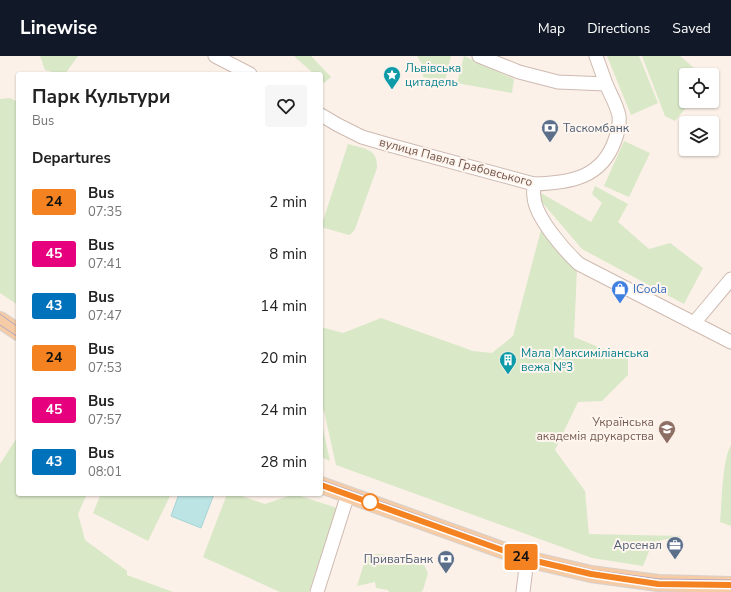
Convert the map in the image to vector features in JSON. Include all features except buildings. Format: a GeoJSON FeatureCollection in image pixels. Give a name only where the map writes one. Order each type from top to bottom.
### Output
{"type":"FeatureCollection","features":[{"type":"Feature","properties":{"kind":"main road"},"geometry":{"type":"LineString","coordinates":[[0,320],[16,331]]}},
{"type":"Feature","properties":{"kind":"main road"},"geometry":{"type":"LineString","coordinates":[[323,486],[527,559],[591,574],[658,584],[731,585]]}},
{"type":"Feature","properties":{"kind":"street"},"geometry":{"type":"LineString","coordinates":[[215,56],[246,72]]}},
{"type":"Feature","properties":{"kind":"street"},"geometry":{"type":"LineString","coordinates":[[479,56],[519,72],[558,82],[606,84]]}},
{"type":"Feature","properties":{"kind":"street","name":"вулиця Павла Грабовського"},"geometry":{"type":"LineString","coordinates":[[323,116],[338,126],[362,137],[393,146],[534,184],[558,184],[586,176],[599,165],[605,159],[613,146],[618,130],[619,116],[596,56]]}},
{"type":"Feature","properties":{"kind":"street"},"geometry":{"type":"LineString","coordinates":[[534,184],[533,198],[543,221],[569,254],[580,264],[731,342]]}},
{"type":"Feature","properties":{"kind":"street"},"geometry":{"type":"LineString","coordinates":[[694,323],[731,279]]}},
{"type":"Feature","properties":{"kind":"street"},"geometry":{"type":"LineString","coordinates":[[317,592],[348,494]]}},
{"type":"Feature","properties":{"kind":"street"},"geometry":{"type":"LineString","coordinates":[[523,592],[527,559]]}},
{"type":"Feature","properties":{"kind":"green space"},"geometry":{"type":"Polygon","coordinates":[[[40,56],[78,56],[66,72],[52,72],[45,70],[40,56]]]}},
{"type":"Feature","properties":{"kind":"green space"},"geometry":{"type":"Polygon","coordinates":[[[294,56],[311,56],[331,77],[324,83],[323,72],[312,72],[294,56]]]}},
{"type":"Feature","properties":{"kind":"green space"},"geometry":{"type":"Polygon","coordinates":[[[417,56],[451,56],[445,81],[423,77],[422,64],[417,56]]]}},
{"type":"Feature","properties":{"kind":"green space"},"geometry":{"type":"Polygon","coordinates":[[[464,56],[514,79],[512,93],[457,83],[464,56]]]}},
{"type":"Feature","properties":{"kind":"green space"},"geometry":{"type":"Polygon","coordinates":[[[607,56],[639,56],[658,103],[631,115],[607,56]]]}},
{"type":"Feature","properties":{"kind":"green space"},"geometry":{"type":"Polygon","coordinates":[[[642,56],[680,56],[694,68],[679,68],[679,108],[685,108],[675,121],[665,116],[642,56]]]}},
{"type":"Feature","properties":{"kind":"green space"},"geometry":{"type":"Polygon","coordinates":[[[10,98],[16,101],[16,304],[0,293],[0,99],[10,98]]]}},
{"type":"Feature","properties":{"kind":"green space"},"geometry":{"type":"Polygon","coordinates":[[[624,141],[650,153],[629,197],[604,186],[624,141]]]}},
{"type":"Feature","properties":{"kind":"green space"},"geometry":{"type":"Polygon","coordinates":[[[348,144],[369,150],[377,161],[377,168],[355,229],[349,235],[323,228],[323,221],[348,144]]]}},
{"type":"Feature","properties":{"kind":"green space"},"geometry":{"type":"Polygon","coordinates":[[[595,186],[628,204],[618,222],[649,249],[670,243],[703,268],[684,304],[582,249],[541,201],[541,193],[591,222],[602,203],[592,194],[595,186]]]}},
{"type":"Feature","properties":{"kind":"green space"},"geometry":{"type":"Polygon","coordinates":[[[542,226],[577,269],[574,337],[628,359],[628,375],[602,401],[578,402],[555,450],[585,491],[589,534],[683,536],[662,540],[652,544],[643,566],[592,558],[336,465],[323,411],[323,328],[343,333],[381,318],[473,351],[492,353],[513,336],[542,226]]]}},
{"type":"Feature","properties":{"kind":"green space"},"geometry":{"type":"Polygon","coordinates":[[[323,429],[330,461],[323,458],[323,429]]]}},
{"type":"Feature","properties":{"kind":"green space"},"geometry":{"type":"Polygon","coordinates":[[[16,439],[16,496],[86,496],[78,514],[85,540],[127,571],[127,575],[173,592],[0,592],[0,464],[16,439]]]}},
{"type":"Feature","properties":{"kind":"green space"},"geometry":{"type":"Polygon","coordinates":[[[731,445],[731,526],[720,522],[724,471],[731,445]]]}},
{"type":"Feature","properties":{"kind":"green space"},"geometry":{"type":"Polygon","coordinates":[[[100,496],[170,496],[148,541],[93,513],[100,496]]]}},
{"type":"Feature","properties":{"kind":"green space"},"geometry":{"type":"Polygon","coordinates":[[[226,496],[242,496],[265,504],[288,496],[300,496],[337,508],[309,592],[280,592],[203,557],[226,496]]]}},
{"type":"Feature","properties":{"kind":"green space"},"geometry":{"type":"Polygon","coordinates":[[[376,554],[392,555],[410,563],[424,565],[428,573],[423,590],[421,592],[389,592],[388,590],[376,588],[375,582],[357,586],[366,557],[376,554]]]}},
{"type":"Feature","properties":{"kind":"water"},"geometry":{"type":"Polygon","coordinates":[[[178,496],[213,496],[201,528],[171,516],[178,496]]]}},
{"type":"Feature","properties":{"kind":"tram line"},"geometry":{"type":"LineString","coordinates":[[0,314],[16,326]]}},
{"type":"Feature","properties":{"kind":"tram line"},"geometry":{"type":"LineString","coordinates":[[0,325],[16,336]]}},
{"type":"Feature","properties":{"kind":"tram line"},"geometry":{"type":"LineString","coordinates":[[323,481],[529,555],[593,570],[659,579],[731,580]]}},
{"type":"Feature","properties":{"kind":"tram line"},"geometry":{"type":"LineString","coordinates":[[323,489],[527,563],[590,577],[658,588],[731,588]]}},
{"type":"Feature","properties":{"kind":"bus line","name":"24"},"geometry":{"type":"LineString","coordinates":[[323,486],[527,559],[591,574],[658,584],[731,585]]}},
{"type":"Feature","properties":{"kind":"place","name":"Львівська цитадель"},"geometry":{"type":"Point","coordinates":[392,90]}},
{"type":"Feature","properties":{"kind":"place","name":"Таскомбанк"},"geometry":{"type":"Point","coordinates":[550,143]}},
{"type":"Feature","properties":{"kind":"place","name":"ICoola"},"geometry":{"type":"Point","coordinates":[620,304]}},
{"type":"Feature","properties":{"kind":"place","name":"Мала Максиміліанська вежа №3"},"geometry":{"type":"Point","coordinates":[508,375]}},
{"type":"Feature","properties":{"kind":"place","name":"Українська академія друкарства"},"geometry":{"type":"Point","coordinates":[667,444]}},
{"type":"Feature","properties":{"kind":"place","name":"Арсенал"},"geometry":{"type":"Point","coordinates":[675,560]}},
{"type":"Feature","properties":{"kind":"place","name":"ПриватБанк"},"geometry":{"type":"Point","coordinates":[446,574]}}]}
